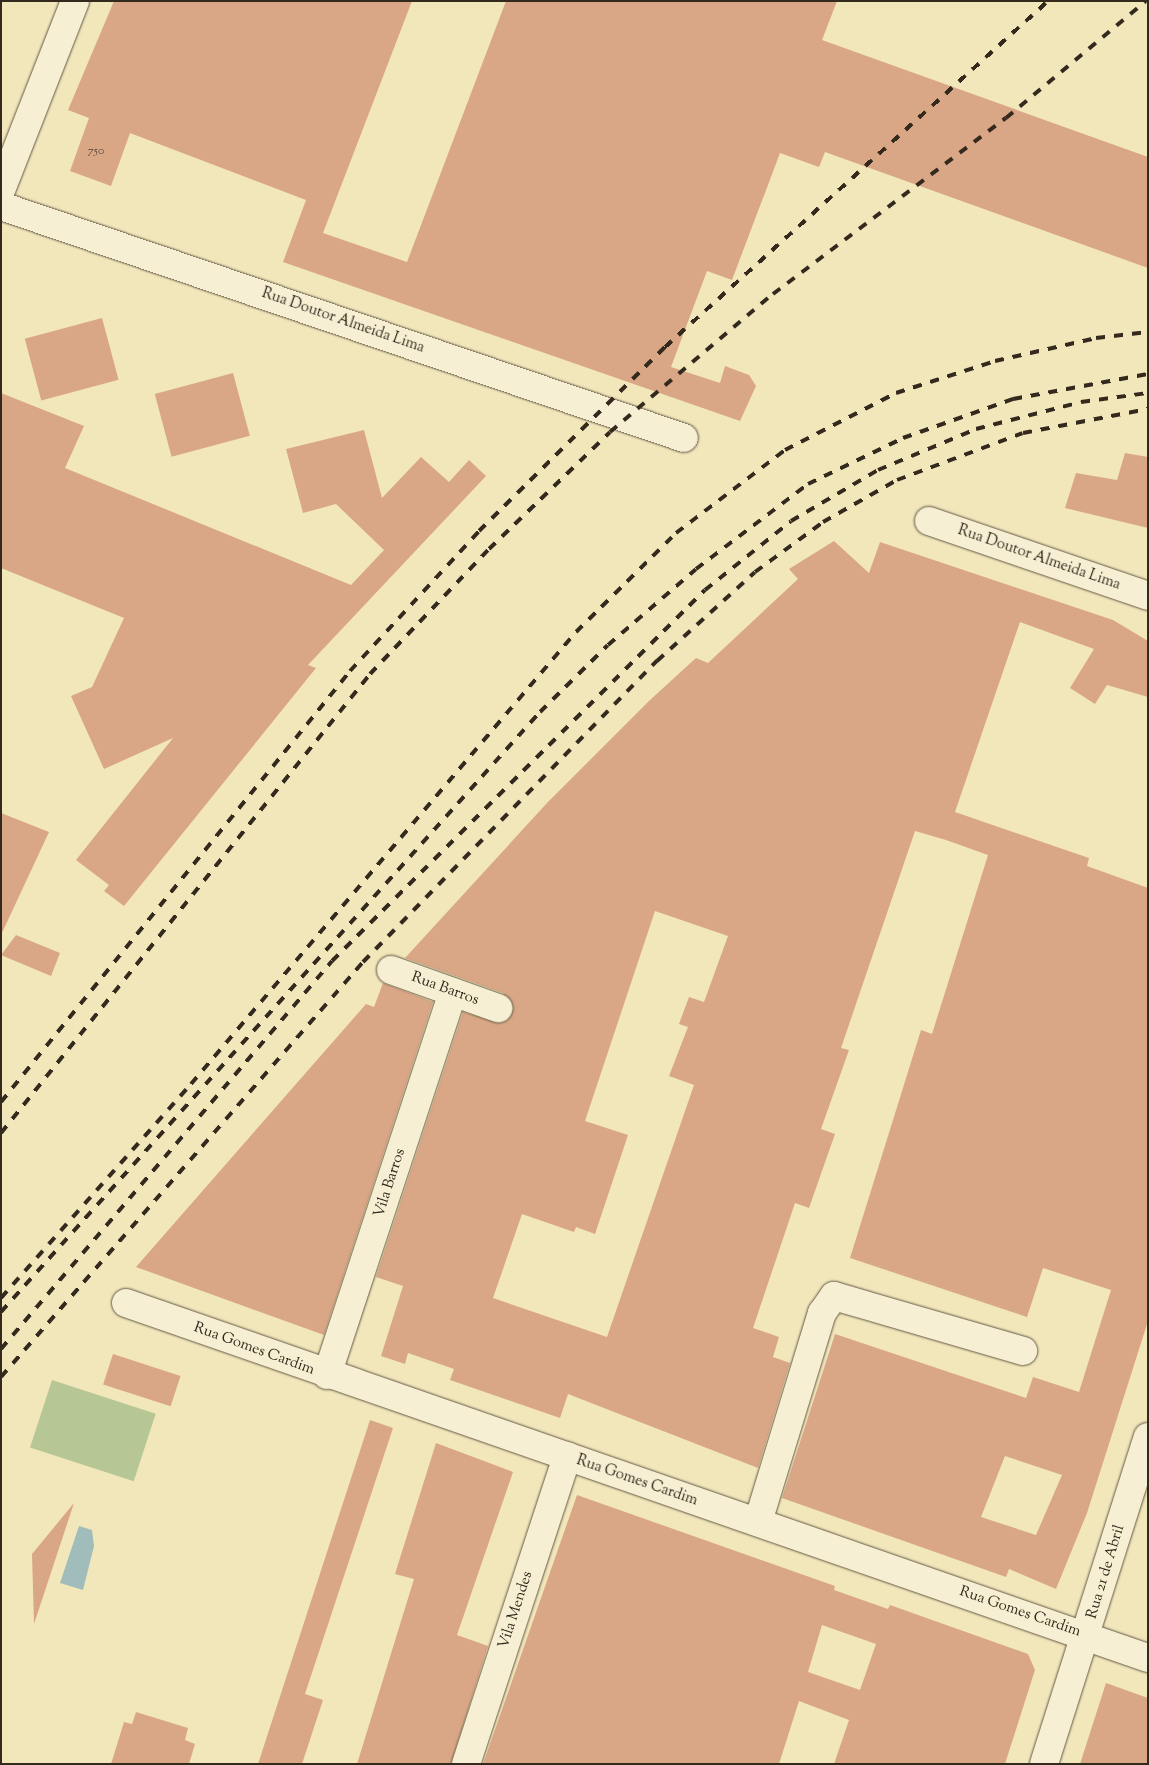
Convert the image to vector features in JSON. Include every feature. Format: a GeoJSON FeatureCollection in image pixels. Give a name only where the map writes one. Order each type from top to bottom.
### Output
{"type":"FeatureCollection","features":[{"type":"Feature","properties":{"kind":"street"},"geometry":{"type":"LineString","coordinates":[[1,190],[75,1]]}},
{"type":"Feature","properties":{"kind":"street","name":"Rua Doutor Almeida Lima"},"geometry":{"type":"LineString","coordinates":[[1,206],[684,438]]}},
{"type":"Feature","properties":{"kind":"street","name":"Rua Doutor Almeida Lima"},"geometry":{"type":"LineString","coordinates":[[929,521],[1148,596]]}},
{"type":"Feature","properties":{"kind":"street","name":"Rua Barros"},"geometry":{"type":"LineString","coordinates":[[391,970],[498,1008]]}},
{"type":"Feature","properties":{"kind":"street","name":"Vila Barros"},"geometry":{"type":"LineString","coordinates":[[327,1375],[453,992]]}},
{"type":"Feature","properties":{"kind":"street"},"geometry":{"type":"LineString","coordinates":[[758,1522],[822,1313],[834,1296],[1023,1351]]}},
{"type":"Feature","properties":{"kind":"street","name":"Rua Gomes Cardim"},"geometry":{"type":"LineString","coordinates":[[126,1303],[327,1375],[567,1456],[1148,1658]]}},
{"type":"Feature","properties":{"kind":"street","name":"Rua 21 de Abril"},"geometry":{"type":"LineString","coordinates":[[1044,1764],[1148,1437]]}},
{"type":"Feature","properties":{"kind":"street","name":"Vila Mendes"},"geometry":{"type":"LineString","coordinates":[[466,1764],[567,1456]]}},
{"type":"Feature","properties":{"kind":"green space"},"geometry":{"type":"Polygon","coordinates":[[[52,1380],[156,1414],[134,1481],[30,1448],[52,1380]]]}},
{"type":"Feature","properties":{"kind":"water"},"geometry":{"type":"Polygon","coordinates":[[[79,1526],[92,1530],[94,1546],[83,1590],[60,1583],[79,1526]]]}},
{"type":"Feature","properties":{"kind":"building"},"geometry":{"type":"Polygon","coordinates":[[[114,1],[412,1],[323,233],[407,262],[506,1],[837,1],[822,40],[1148,157],[1148,268],[825,152],[819,167],[780,153],[732,280],[707,271],[671,367],[720,383],[725,366],[749,375],[756,386],[740,421],[283,262],[306,200],[130,133],[111,186],[70,171],[89,118],[68,110],[114,1]]]}},
{"type":"Feature","properties":{"kind":"building"},"geometry":{"type":"Polygon","coordinates":[[[102,318],[119,380],[41,401],[25,339],[102,318]]]}},
{"type":"Feature","properties":{"kind":"building"},"geometry":{"type":"Polygon","coordinates":[[[233,373],[250,436],[172,457],[155,394],[233,373]]]}},
{"type":"Feature","properties":{"kind":"building"},"geometry":{"type":"Polygon","coordinates":[[[1,393],[84,426],[65,468],[351,585],[384,550],[336,504],[303,513],[286,449],[364,430],[382,498],[421,457],[449,482],[469,460],[486,476],[308,665],[316,668],[124,906],[104,891],[109,885],[76,860],[173,738],[104,769],[71,696],[92,687],[124,618],[1,568],[1,393]]]}},
{"type":"Feature","properties":{"kind":"building"},"geometry":{"type":"Polygon","coordinates":[[[1125,453],[1148,457],[1148,528],[1065,508],[1076,473],[1117,480],[1125,453]]]}},
{"type":"Feature","properties":{"kind":"building"},"geometry":{"type":"Polygon","coordinates":[[[834,541],[869,573],[880,542],[1113,620],[1148,641],[1148,697],[1107,685],[1095,704],[1070,688],[1094,649],[1020,622],[955,812],[1089,858],[1087,866],[1148,888],[1148,1321],[1087,1513],[1056,1589],[1009,1569],[1006,1577],[782,1498],[835,1334],[1026,1398],[1033,1377],[1079,1392],[1111,1290],[1043,1268],[1027,1317],[850,1258],[921,1030],[932,1034],[988,855],[946,840],[915,831],[841,1048],[849,1050],[821,1129],[835,1134],[809,1208],[795,1203],[753,1328],[779,1337],[773,1357],[790,1363],[758,1468],[568,1394],[560,1418],[450,1380],[454,1369],[408,1353],[405,1364],[381,1356],[403,1286],[376,1277],[463,1012],[500,1023],[508,1020],[513,1006],[503,993],[405,958],[547,803],[650,700],[696,658],[708,663],[798,579],[789,569],[834,541]],[[655,911],[585,1121],[628,1135],[595,1234],[576,1227],[574,1232],[522,1214],[493,1298],[607,1337],[694,1085],[669,1076],[688,1027],[679,1024],[689,997],[704,1002],[728,936],[655,911]],[[1005,1456],[981,1517],[1036,1535],[1062,1475],[1005,1456]]]}},
{"type":"Feature","properties":{"kind":"building"},"geometry":{"type":"Polygon","coordinates":[[[1,813],[49,832],[1,935],[1,813]]]}},
{"type":"Feature","properties":{"kind":"building"},"geometry":{"type":"Polygon","coordinates":[[[16,935],[60,953],[51,976],[1,955],[16,935]]]}},
{"type":"Feature","properties":{"kind":"building"},"geometry":{"type":"Polygon","coordinates":[[[383,983],[433,1002],[324,1335],[136,1267],[366,1004],[374,1007],[383,983]]]}},
{"type":"Feature","properties":{"kind":"building"},"geometry":{"type":"Polygon","coordinates":[[[113,1354],[181,1376],[171,1406],[103,1384],[113,1354]]]}},
{"type":"Feature","properties":{"kind":"building"},"geometry":{"type":"Polygon","coordinates":[[[370,1420],[393,1428],[305,1694],[323,1700],[302,1764],[258,1764],[370,1420]]]}},
{"type":"Feature","properties":{"kind":"building"},"geometry":{"type":"Polygon","coordinates":[[[436,1443],[513,1472],[457,1635],[488,1646],[451,1764],[357,1764],[414,1579],[395,1574],[436,1443]]]}},
{"type":"Feature","properties":{"kind":"building"},"geometry":{"type":"Polygon","coordinates":[[[577,1495],[835,1586],[834,1590],[888,1609],[890,1605],[1028,1654],[1035,1670],[1005,1764],[834,1764],[849,1720],[799,1701],[779,1764],[483,1764],[577,1495]],[[822,1625],[808,1672],[860,1690],[876,1644],[822,1625]]]}},
{"type":"Feature","properties":{"kind":"building"},"geometry":{"type":"Polygon","coordinates":[[[74,1503],[34,1624],[32,1554],[74,1503]]]}},
{"type":"Feature","properties":{"kind":"building"},"geometry":{"type":"Polygon","coordinates":[[[1106,1683],[1148,1698],[1148,1764],[1080,1764],[1106,1683]]]}},
{"type":"Feature","properties":{"kind":"building"},"geometry":{"type":"Polygon","coordinates":[[[136,1712],[188,1728],[185,1740],[195,1744],[189,1764],[111,1764],[124,1722],[132,1724],[136,1712]]]}},
{"type":"Feature","properties":{"kind":"railway"},"geometry":{"type":"LineString","coordinates":[[1,1102],[350,671],[479,531],[665,347],[1048,1]]}},
{"type":"Feature","properties":{"kind":"railway"},"geometry":{"type":"LineString","coordinates":[[1,1133],[370,674],[489,549],[610,432],[773,294],[1006,118],[1146,1]]}},
{"type":"Feature","properties":{"kind":"railway"},"geometry":{"type":"LineString","coordinates":[[1,1298],[191,1084],[576,632],[676,533],[785,450],[896,393],[995,361],[1096,338],[1148,332]]}},
{"type":"Feature","properties":{"kind":"railway"},"geometry":{"type":"LineString","coordinates":[[1,1312],[540,712],[608,645],[696,569],[808,484],[903,438],[1013,399],[1148,374]]}},
{"type":"Feature","properties":{"kind":"railway"},"geometry":{"type":"LineString","coordinates":[[1,1349],[332,961],[705,590],[791,521],[878,470],[976,429],[1081,402],[1148,393]]}},
{"type":"Feature","properties":{"kind":"railway"},"geometry":{"type":"LineString","coordinates":[[1,1377],[363,962],[657,661],[755,572],[823,522],[897,480],[1023,433],[1148,409]]}}]}
